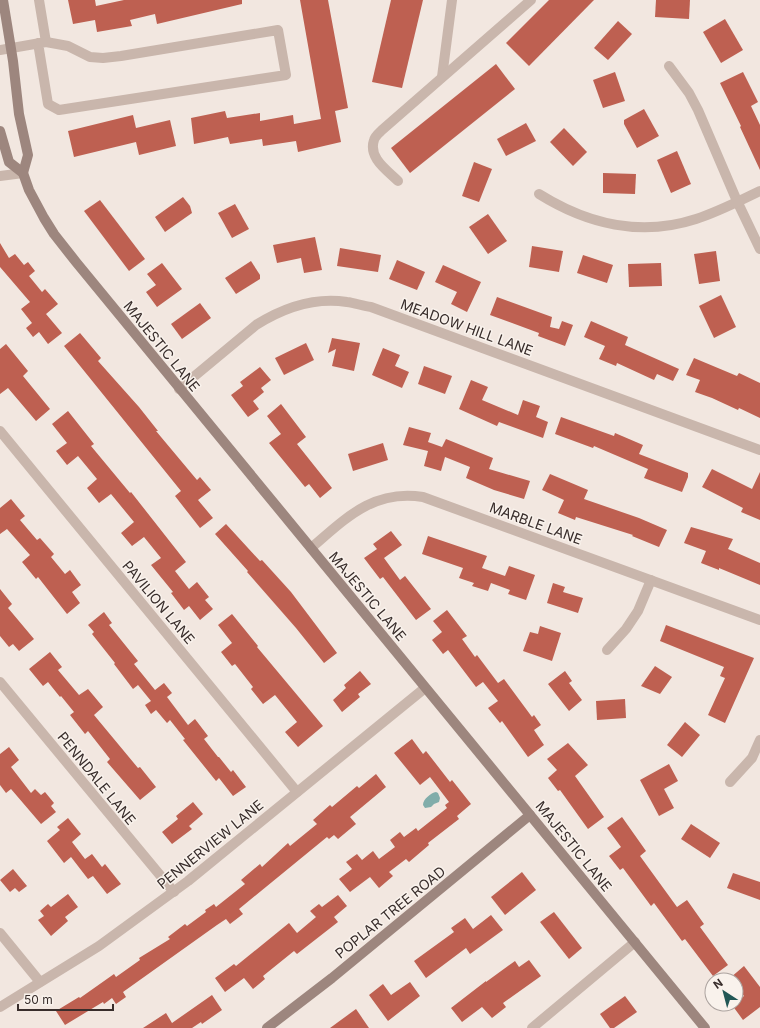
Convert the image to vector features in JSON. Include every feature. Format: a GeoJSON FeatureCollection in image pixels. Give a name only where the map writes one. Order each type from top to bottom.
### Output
{"type":"FeatureCollection","features":[{"type":"Feature","properties":{"kind":"street"},"geometry":{"type":"LineString","coordinates":[[0,176],[23,173],[28,155],[19,114],[11,48],[3,0]]}},
{"type":"Feature","properties":{"kind":"street"},"geometry":{"type":"LineString","coordinates":[[0,50],[42,43],[68,46],[90,57],[103,58],[278,30],[286,75],[59,110],[48,104],[42,43],[39,0]]}},
{"type":"Feature","properties":{"kind":"street"},"geometry":{"type":"LineString","coordinates":[[442,77],[452,0]]}},
{"type":"Feature","properties":{"kind":"street"},"geometry":{"type":"LineString","coordinates":[[398,181],[376,159],[373,150],[374,139],[382,130],[531,0]]}},
{"type":"Feature","properties":{"kind":"street"},"geometry":{"type":"LineString","coordinates":[[670,66],[689,93],[698,110],[737,201],[760,249]]}},
{"type":"Feature","properties":{"kind":"street","name":"MAJESTIC LANE"},"geometry":{"type":"LineString","coordinates":[[0,131],[9,162],[23,173],[36,204],[54,234],[179,389],[705,1028]]}},
{"type":"Feature","properties":{"kind":"street"},"geometry":{"type":"LineString","coordinates":[[539,194],[557,206],[598,222],[620,226],[642,227],[675,224],[696,219],[760,191]]}},
{"type":"Feature","properties":{"kind":"street","name":"MEADOW HILL LANE"},"geometry":{"type":"LineString","coordinates":[[179,389],[256,326],[270,317],[295,306],[312,302],[347,302],[371,307],[760,450]]}},
{"type":"Feature","properties":{"kind":"street","name":"PAVILION LANE"},"geometry":{"type":"LineString","coordinates":[[0,431],[297,792]]}},
{"type":"Feature","properties":{"kind":"street","name":"MARBLE LANE"},"geometry":{"type":"LineString","coordinates":[[311,548],[343,520],[360,508],[373,502],[386,498],[413,496],[422,497],[760,620]]}},
{"type":"Feature","properties":{"kind":"street"},"geometry":{"type":"LineString","coordinates":[[607,650],[626,629],[638,611],[651,580]]}},
{"type":"Feature","properties":{"kind":"street","name":"PENNDALE LANE"},"geometry":{"type":"LineString","coordinates":[[0,682],[174,892]]}},
{"type":"Feature","properties":{"kind":"street","name":"PENNERVIEW LANE"},"geometry":{"type":"LineString","coordinates":[[0,1007],[99,946],[174,892],[425,688]]}},
{"type":"Feature","properties":{"kind":"street"},"geometry":{"type":"LineString","coordinates":[[730,782],[752,758],[760,740]]}},
{"type":"Feature","properties":{"kind":"street","name":"POPLAR TREE ROAD"},"geometry":{"type":"LineString","coordinates":[[267,1028],[332,978],[530,815]]}},
{"type":"Feature","properties":{"kind":"street"},"geometry":{"type":"LineString","coordinates":[[0,933],[40,982]]}},
{"type":"Feature","properties":{"kind":"street"},"geometry":{"type":"LineString","coordinates":[[532,1028],[635,942]]}},
{"type":"Feature","properties":{"kind":"water"},"geometry":{"type":"Polygon","coordinates":[[[436,792],[440,798],[439,802],[431,807],[425,808],[423,805],[424,801],[436,792]]]}},
{"type":"Feature","properties":{"kind":"building"},"geometry":{"type":"Polygon","coordinates":[[[68,0],[95,0],[96,6],[124,0],[242,0],[242,4],[157,24],[155,14],[130,20],[132,26],[97,32],[95,20],[73,24],[68,0]]]}},
{"type":"Feature","properties":{"kind":"building"},"geometry":{"type":"Polygon","coordinates":[[[300,0],[328,0],[348,108],[335,111],[341,142],[298,152],[296,141],[263,146],[262,139],[230,144],[228,137],[194,144],[191,118],[225,111],[227,118],[260,113],[260,121],[293,115],[294,124],[321,119],[300,0]]]}},
{"type":"Feature","properties":{"kind":"building"},"geometry":{"type":"Polygon","coordinates":[[[391,0],[423,0],[402,88],[372,82],[391,0]]]}},
{"type":"Feature","properties":{"kind":"building"},"geometry":{"type":"Polygon","coordinates":[[[549,0],[594,0],[529,66],[506,43],[549,0]]]}},
{"type":"Feature","properties":{"kind":"building"},"geometry":{"type":"Polygon","coordinates":[[[656,0],[690,0],[689,19],[655,17],[656,0]]]}},
{"type":"Feature","properties":{"kind":"building"},"geometry":{"type":"Polygon","coordinates":[[[725,19],[743,50],[721,63],[703,32],[725,19]]]}},
{"type":"Feature","properties":{"kind":"building"},"geometry":{"type":"Polygon","coordinates":[[[618,21],[632,34],[608,60],[594,48],[618,21]]]}},
{"type":"Feature","properties":{"kind":"building"},"geometry":{"type":"Polygon","coordinates":[[[496,64],[515,89],[410,173],[391,148],[496,64]]]}},
{"type":"Feature","properties":{"kind":"building"},"geometry":{"type":"Polygon","coordinates":[[[615,72],[625,101],[603,108],[593,80],[615,72]]]}},
{"type":"Feature","properties":{"kind":"building"},"geometry":{"type":"Polygon","coordinates":[[[743,72],[758,102],[751,106],[760,125],[760,170],[720,83],[743,72]]]}},
{"type":"Feature","properties":{"kind":"building"},"geometry":{"type":"Polygon","coordinates":[[[644,109],[659,136],[637,148],[624,124],[624,120],[644,109]]]}},
{"type":"Feature","properties":{"kind":"building"},"geometry":{"type":"Polygon","coordinates":[[[133,115],[136,128],[170,120],[176,146],[139,155],[136,142],[74,157],[68,131],[133,115]]]}},
{"type":"Feature","properties":{"kind":"building"},"geometry":{"type":"Polygon","coordinates":[[[526,123],[536,141],[506,156],[497,139],[526,123]]]}},
{"type":"Feature","properties":{"kind":"building"},"geometry":{"type":"Polygon","coordinates":[[[564,128],[587,152],[573,166],[550,142],[564,128]]]}},
{"type":"Feature","properties":{"kind":"building"},"geometry":{"type":"Polygon","coordinates":[[[677,151],[691,184],[671,193],[657,160],[677,151]]]}},
{"type":"Feature","properties":{"kind":"building"},"geometry":{"type":"Polygon","coordinates":[[[474,162],[492,169],[479,202],[462,196],[474,162]]]}},
{"type":"Feature","properties":{"kind":"building"},"geometry":{"type":"Polygon","coordinates":[[[603,173],[636,174],[635,194],[603,193],[603,173]]]}},
{"type":"Feature","properties":{"kind":"building"},"geometry":{"type":"Polygon","coordinates":[[[183,197],[190,206],[192,213],[165,232],[155,217],[183,197]]]}},
{"type":"Feature","properties":{"kind":"building"},"geometry":{"type":"Polygon","coordinates":[[[100,200],[145,259],[129,271],[84,211],[100,200]]]}},
{"type":"Feature","properties":{"kind":"building"},"geometry":{"type":"Polygon","coordinates":[[[235,204],[249,229],[232,238],[218,213],[235,204]]]}},
{"type":"Feature","properties":{"kind":"building"},"geometry":{"type":"Polygon","coordinates":[[[488,214],[507,241],[488,254],[469,227],[488,214]]]}},
{"type":"Feature","properties":{"kind":"building"},"geometry":{"type":"Polygon","coordinates":[[[315,237],[322,270],[304,273],[301,258],[277,263],[273,245],[315,237]]]}},
{"type":"Feature","properties":{"kind":"building"},"geometry":{"type":"Polygon","coordinates":[[[0,243],[9,258],[15,254],[24,265],[28,262],[35,271],[29,276],[42,292],[45,289],[58,304],[46,314],[62,333],[48,344],[39,332],[33,337],[26,328],[32,323],[21,309],[30,302],[0,267],[0,243]]]}},
{"type":"Feature","properties":{"kind":"building"},"geometry":{"type":"Polygon","coordinates":[[[532,246],[563,251],[559,272],[529,267],[532,246]]]}},
{"type":"Feature","properties":{"kind":"building"},"geometry":{"type":"Polygon","coordinates":[[[340,248],[381,255],[378,272],[337,266],[340,248]]]}},
{"type":"Feature","properties":{"kind":"building"},"geometry":{"type":"Polygon","coordinates":[[[716,251],[720,281],[699,284],[694,254],[716,251]]]}},
{"type":"Feature","properties":{"kind":"building"},"geometry":{"type":"Polygon","coordinates":[[[583,255],[613,265],[607,283],[577,273],[583,255]]]}},
{"type":"Feature","properties":{"kind":"building"},"geometry":{"type":"Polygon","coordinates":[[[397,260],[425,272],[417,290],[389,279],[397,260]]]}},
{"type":"Feature","properties":{"kind":"building"},"geometry":{"type":"Polygon","coordinates":[[[251,261],[260,275],[260,279],[236,294],[225,278],[251,261]]]}},
{"type":"Feature","properties":{"kind":"building"},"geometry":{"type":"Polygon","coordinates":[[[162,263],[182,289],[157,307],[146,292],[156,285],[147,274],[162,263]]]}},
{"type":"Feature","properties":{"kind":"building"},"geometry":{"type":"Polygon","coordinates":[[[661,263],[662,286],[629,287],[628,264],[661,263]]]}},
{"type":"Feature","properties":{"kind":"building"},"geometry":{"type":"Polygon","coordinates":[[[443,265],[481,282],[467,312],[451,304],[457,292],[435,282],[443,265]]]}},
{"type":"Feature","properties":{"kind":"building"},"geometry":{"type":"Polygon","coordinates":[[[721,295],[736,327],[714,338],[699,306],[721,295]]]}},
{"type":"Feature","properties":{"kind":"building"},"geometry":{"type":"Polygon","coordinates":[[[497,297],[552,317],[550,327],[559,329],[562,321],[573,325],[565,346],[538,336],[539,333],[490,315],[497,297]]]}},
{"type":"Feature","properties":{"kind":"building"},"geometry":{"type":"Polygon","coordinates":[[[200,303],[211,318],[182,339],[171,324],[200,303]]]}},
{"type":"Feature","properties":{"kind":"building"},"geometry":{"type":"Polygon","coordinates":[[[591,321],[628,337],[625,345],[679,369],[673,381],[657,374],[654,380],[617,363],[616,366],[599,359],[605,346],[584,337],[591,321]]]}},
{"type":"Feature","properties":{"kind":"building"},"geometry":{"type":"Polygon","coordinates":[[[80,333],[101,358],[98,361],[139,407],[158,431],[156,431],[197,480],[200,477],[211,490],[198,500],[213,518],[200,528],[175,496],[181,491],[64,346],[80,333]]]}},
{"type":"Feature","properties":{"kind":"building"},"geometry":{"type":"Polygon","coordinates":[[[332,338],[360,343],[354,371],[332,366],[336,349],[328,353],[332,338]]]}},
{"type":"Feature","properties":{"kind":"building"},"geometry":{"type":"Polygon","coordinates":[[[306,343],[314,360],[284,375],[275,358],[306,343]]]}},
{"type":"Feature","properties":{"kind":"building"},"geometry":{"type":"Polygon","coordinates":[[[6,344],[28,371],[23,376],[50,409],[36,421],[8,388],[0,394],[0,349],[6,344]]]}},
{"type":"Feature","properties":{"kind":"building"},"geometry":{"type":"Polygon","coordinates":[[[383,348],[400,355],[395,366],[409,372],[402,388],[372,375],[383,348]]]}},
{"type":"Feature","properties":{"kind":"building"},"geometry":{"type":"Polygon","coordinates":[[[694,358],[737,376],[739,373],[760,383],[760,418],[739,408],[738,410],[695,392],[700,380],[686,375],[694,358]]]}},
{"type":"Feature","properties":{"kind":"building"},"geometry":{"type":"Polygon","coordinates":[[[424,366],[452,376],[445,394],[418,384],[424,366]]]}},
{"type":"Feature","properties":{"kind":"building"},"geometry":{"type":"Polygon","coordinates":[[[260,367],[271,380],[261,388],[264,392],[253,401],[259,409],[248,417],[231,395],[243,386],[240,382],[260,367]]]}},
{"type":"Feature","properties":{"kind":"building"},"geometry":{"type":"Polygon","coordinates":[[[471,380],[488,387],[482,400],[518,415],[523,400],[540,406],[536,417],[548,422],[543,438],[499,422],[497,426],[459,409],[471,380]]]}},
{"type":"Feature","properties":{"kind":"building"},"geometry":{"type":"Polygon","coordinates":[[[281,404],[306,437],[297,444],[332,488],[320,498],[309,484],[305,487],[269,443],[281,434],[267,416],[281,404]]]}},
{"type":"Feature","properties":{"kind":"building"},"geometry":{"type":"Polygon","coordinates":[[[68,411],[94,444],[91,446],[130,493],[131,492],[186,562],[175,571],[189,589],[197,582],[209,597],[205,600],[213,609],[200,620],[189,606],[184,610],[171,593],[173,592],[151,565],[161,558],[144,537],[132,546],[121,533],[134,522],[111,494],[99,503],[87,488],[97,479],[78,456],[67,465],[56,451],[67,443],[52,424],[68,411]]]}},
{"type":"Feature","properties":{"kind":"building"},"geometry":{"type":"Polygon","coordinates":[[[561,417],[614,436],[615,433],[643,445],[639,454],[688,473],[688,477],[682,492],[644,478],[648,469],[594,446],[593,448],[555,434],[561,417]]]}},
{"type":"Feature","properties":{"kind":"building"},"geometry":{"type":"Polygon","coordinates":[[[409,427],[431,433],[428,442],[442,447],[446,439],[493,458],[489,469],[530,481],[524,499],[494,490],[466,478],[470,467],[445,457],[441,471],[424,466],[428,451],[403,445],[409,427]]]}},
{"type":"Feature","properties":{"kind":"building"},"geometry":{"type":"Polygon","coordinates":[[[383,443],[388,460],[353,471],[348,454],[383,443]]]}},
{"type":"Feature","properties":{"kind":"building"},"geometry":{"type":"Polygon","coordinates":[[[712,469],[752,489],[760,472],[760,520],[741,512],[743,508],[702,487],[712,469]]]}},
{"type":"Feature","properties":{"kind":"building"},"geometry":{"type":"Polygon","coordinates":[[[550,474],[588,490],[584,499],[639,518],[667,530],[659,547],[632,536],[633,535],[576,517],[575,520],[558,513],[564,500],[542,490],[550,474]]]}},
{"type":"Feature","properties":{"kind":"building"},"geometry":{"type":"Polygon","coordinates":[[[11,499],[25,516],[20,520],[37,540],[40,538],[54,554],[51,557],[65,574],[70,570],[81,585],[72,592],[80,603],[67,614],[38,577],[36,579],[22,562],[30,555],[7,529],[0,534],[0,508],[11,499]]]}},
{"type":"Feature","properties":{"kind":"building"},"geometry":{"type":"Polygon","coordinates":[[[226,524],[291,592],[337,653],[324,663],[296,628],[247,572],[248,571],[215,534],[226,524]]]}},
{"type":"Feature","properties":{"kind":"building"},"geometry":{"type":"Polygon","coordinates":[[[691,527],[733,539],[728,549],[760,563],[760,585],[719,568],[719,570],[701,563],[706,551],[684,543],[691,527]]]}},
{"type":"Feature","properties":{"kind":"building"},"geometry":{"type":"Polygon","coordinates":[[[391,531],[402,545],[384,558],[400,580],[405,576],[431,609],[416,620],[383,577],[380,579],[364,558],[377,549],[373,544],[391,531]]]}},
{"type":"Feature","properties":{"kind":"building"},"geometry":{"type":"Polygon","coordinates":[[[428,536],[487,556],[482,568],[505,576],[509,566],[535,575],[526,600],[508,594],[510,590],[491,583],[488,591],[472,586],[474,583],[459,578],[463,568],[422,554],[428,536]]]}},
{"type":"Feature","properties":{"kind":"building"},"geometry":{"type":"Polygon","coordinates":[[[553,583],[565,587],[563,592],[583,598],[578,613],[547,603],[553,583]]]}},
{"type":"Feature","properties":{"kind":"building"},"geometry":{"type":"Polygon","coordinates":[[[0,589],[12,604],[8,608],[34,639],[19,651],[13,644],[9,647],[0,636],[0,589]]]}},
{"type":"Feature","properties":{"kind":"building"},"geometry":{"type":"Polygon","coordinates":[[[447,610],[467,636],[462,639],[475,657],[477,655],[498,683],[504,679],[532,717],[534,715],[541,725],[534,730],[544,745],[528,757],[502,721],[500,723],[488,708],[498,701],[483,682],[476,687],[448,650],[443,654],[432,640],[442,632],[433,621],[447,610]]]}},
{"type":"Feature","properties":{"kind":"building"},"geometry":{"type":"Polygon","coordinates":[[[104,612],[112,623],[109,625],[138,661],[134,664],[155,690],[164,683],[172,693],[167,697],[188,725],[195,719],[208,736],[204,739],[231,772],[233,770],[246,787],[233,796],[219,778],[216,781],[183,740],[185,739],[170,720],[167,723],[156,710],[151,714],[145,705],[151,701],[138,685],[133,689],[92,634],[94,632],[88,625],[104,612]]]}},
{"type":"Feature","properties":{"kind":"building"},"geometry":{"type":"Polygon","coordinates":[[[232,614],[258,646],[257,647],[323,726],[298,747],[285,732],[297,722],[275,695],[263,704],[251,689],[253,687],[235,664],[232,666],[221,652],[232,643],[218,625],[232,614]]]}},
{"type":"Feature","properties":{"kind":"building"},"geometry":{"type":"Polygon","coordinates":[[[666,625],[754,658],[725,723],[708,715],[725,678],[720,676],[724,667],[660,641],[666,625]]]}},
{"type":"Feature","properties":{"kind":"building"},"geometry":{"type":"Polygon","coordinates":[[[540,626],[561,633],[552,661],[523,651],[530,632],[538,634],[540,626]]]}},
{"type":"Feature","properties":{"kind":"building"},"geometry":{"type":"Polygon","coordinates":[[[50,652],[62,667],[58,670],[79,695],[88,689],[103,707],[94,715],[138,768],[140,767],[156,787],[140,800],[107,762],[110,759],[88,731],[85,734],[70,715],[74,712],[61,696],[60,697],[48,682],[43,686],[29,669],[50,652]]]}},
{"type":"Feature","properties":{"kind":"building"},"geometry":{"type":"Polygon","coordinates":[[[655,666],[672,677],[660,694],[641,686],[655,666]]]}},
{"type":"Feature","properties":{"kind":"building"},"geometry":{"type":"Polygon","coordinates":[[[360,671],[371,684],[358,694],[360,697],[342,712],[333,700],[346,688],[344,685],[360,671]]]}},
{"type":"Feature","properties":{"kind":"building"},"geometry":{"type":"Polygon","coordinates":[[[565,671],[572,681],[569,683],[582,700],[569,711],[548,684],[565,671]]]}},
{"type":"Feature","properties":{"kind":"building"},"geometry":{"type":"Polygon","coordinates":[[[625,699],[626,718],[597,720],[596,701],[625,699]]]}},
{"type":"Feature","properties":{"kind":"building"},"geometry":{"type":"Polygon","coordinates":[[[685,722],[700,735],[682,757],[667,745],[685,722]]]}},
{"type":"Feature","properties":{"kind":"building"},"geometry":{"type":"Polygon","coordinates":[[[412,739],[423,754],[426,751],[450,782],[452,780],[471,804],[457,816],[459,819],[428,843],[429,845],[409,862],[406,859],[389,872],[393,876],[379,888],[370,877],[350,892],[339,879],[352,869],[346,862],[357,854],[362,860],[373,851],[379,859],[395,847],[390,840],[400,832],[404,837],[416,828],[418,831],[447,808],[445,805],[449,802],[430,777],[420,785],[394,753],[412,739]]]}},
{"type":"Feature","properties":{"kind":"building"},"geometry":{"type":"Polygon","coordinates":[[[568,743],[588,765],[575,776],[604,817],[588,829],[560,790],[558,791],[548,778],[557,770],[547,759],[568,743]]]}},
{"type":"Feature","properties":{"kind":"building"},"geometry":{"type":"Polygon","coordinates":[[[9,747],[19,760],[11,767],[31,793],[35,789],[41,795],[45,792],[54,803],[51,806],[56,812],[41,824],[11,789],[6,793],[0,785],[0,754],[9,747]]]}},
{"type":"Feature","properties":{"kind":"building"},"geometry":{"type":"Polygon","coordinates":[[[669,764],[678,781],[664,789],[674,808],[659,816],[640,780],[669,764]]]}},
{"type":"Feature","properties":{"kind":"building"},"geometry":{"type":"Polygon","coordinates":[[[376,774],[386,787],[350,817],[356,824],[338,839],[334,835],[329,839],[327,837],[239,909],[243,914],[230,924],[226,919],[217,925],[123,992],[126,997],[116,1004],[112,998],[104,1004],[103,1002],[65,1025],[56,1011],[79,997],[80,998],[114,974],[116,977],[140,960],[139,958],[170,939],[168,937],[185,924],[187,926],[206,912],[205,910],[214,904],[216,907],[245,884],[241,880],[260,864],[262,867],[288,843],[290,846],[317,824],[313,820],[330,805],[332,807],[357,786],[359,788],[376,774]]]}},
{"type":"Feature","properties":{"kind":"building"},"geometry":{"type":"Polygon","coordinates":[[[193,802],[203,814],[189,826],[192,829],[172,844],[162,832],[178,819],[176,816],[193,802]]]}},
{"type":"Feature","properties":{"kind":"building"},"geometry":{"type":"Polygon","coordinates":[[[622,817],[646,851],[640,856],[677,907],[687,900],[704,924],[700,927],[728,965],[718,972],[710,972],[685,939],[682,941],[654,903],[651,906],[623,868],[620,870],[609,856],[621,847],[607,828],[622,817]]]}},
{"type":"Feature","properties":{"kind":"building"},"geometry":{"type":"Polygon","coordinates":[[[68,818],[81,834],[72,842],[85,859],[92,854],[102,867],[105,864],[121,884],[107,894],[93,876],[88,879],[71,857],[64,863],[47,841],[60,830],[57,827],[68,818]]]}},
{"type":"Feature","properties":{"kind":"building"},"geometry":{"type":"Polygon","coordinates":[[[691,824],[720,843],[710,858],[681,839],[691,824]]]}},
{"type":"Feature","properties":{"kind":"building"},"geometry":{"type":"Polygon","coordinates":[[[13,869],[27,886],[19,892],[15,888],[10,892],[0,880],[13,869]]]}},
{"type":"Feature","properties":{"kind":"building"},"geometry":{"type":"Polygon","coordinates":[[[522,872],[536,890],[505,915],[491,897],[522,872]]]}},
{"type":"Feature","properties":{"kind":"building"},"geometry":{"type":"Polygon","coordinates":[[[733,873],[760,882],[760,900],[727,888],[733,873]]]}},
{"type":"Feature","properties":{"kind":"building"},"geometry":{"type":"Polygon","coordinates":[[[68,894],[78,907],[65,917],[68,921],[51,936],[38,920],[44,916],[40,911],[48,904],[51,907],[68,894]]]}},
{"type":"Feature","properties":{"kind":"building"},"geometry":{"type":"Polygon","coordinates":[[[338,895],[347,906],[334,917],[338,922],[297,954],[294,951],[263,976],[265,979],[253,989],[244,978],[225,992],[215,978],[234,964],[236,966],[289,923],[297,933],[316,917],[310,911],[319,904],[322,907],[338,895]]]}},
{"type":"Feature","properties":{"kind":"building"},"geometry":{"type":"Polygon","coordinates":[[[554,912],[582,948],[569,959],[540,922],[554,912]]]}},
{"type":"Feature","properties":{"kind":"building"},"geometry":{"type":"Polygon","coordinates":[[[491,915],[503,930],[470,954],[466,948],[426,978],[414,961],[454,932],[451,928],[465,918],[473,929],[491,915]]]}},
{"type":"Feature","properties":{"kind":"building"},"geometry":{"type":"Polygon","coordinates":[[[529,960],[541,976],[503,1003],[506,1007],[492,1018],[482,1007],[462,1022],[451,1008],[515,961],[519,967],[529,960]]]}},
{"type":"Feature","properties":{"kind":"building"},"geometry":{"type":"Polygon","coordinates":[[[744,966],[760,987],[760,1007],[743,1020],[737,1012],[744,1012],[744,972],[737,972],[744,966]]]}},
{"type":"Feature","properties":{"kind":"building"},"geometry":{"type":"Polygon","coordinates":[[[410,982],[420,996],[388,1021],[369,995],[383,984],[391,995],[410,982]]]}},
{"type":"Feature","properties":{"kind":"building"},"geometry":{"type":"Polygon","coordinates":[[[212,995],[222,1010],[202,1024],[201,1022],[192,1028],[143,1028],[166,1013],[172,1023],[212,995]]]}},
{"type":"Feature","properties":{"kind":"building"},"geometry":{"type":"Polygon","coordinates":[[[625,996],[637,1012],[614,1028],[610,1028],[600,1014],[625,996]]]}},
{"type":"Feature","properties":{"kind":"building"},"geometry":{"type":"Polygon","coordinates":[[[356,1009],[369,1028],[330,1028],[356,1009]]]}}]}
